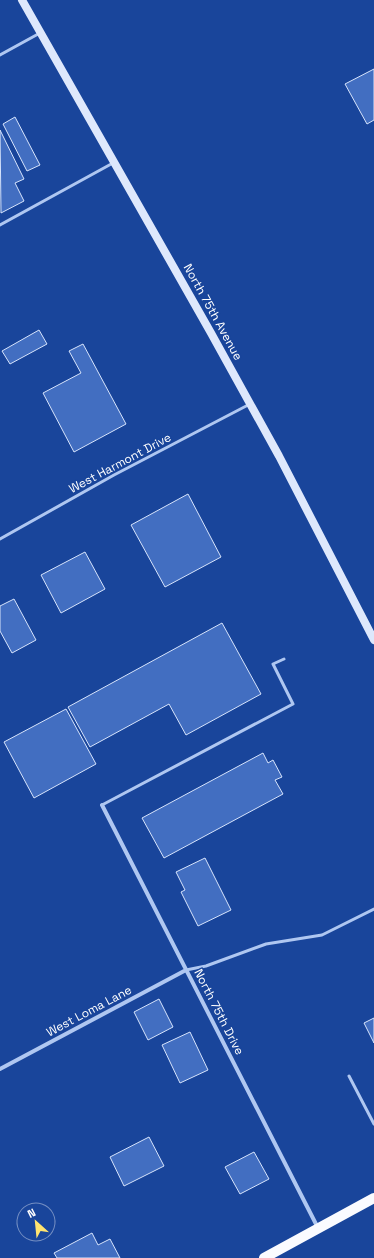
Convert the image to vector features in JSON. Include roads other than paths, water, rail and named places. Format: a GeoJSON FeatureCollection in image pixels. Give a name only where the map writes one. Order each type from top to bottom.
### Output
{"type":"FeatureCollection","features":[{"type":"Feature","properties":{"kind":"main road","name":"North 75th Avenue"},"geometry":{"type":"LineString","coordinates":[[22,0],[115,162],[279,456],[374,640]]}},
{"type":"Feature","properties":{"kind":"main road"},"geometry":{"type":"LineString","coordinates":[[264,1258],[374,1198]]}},
{"type":"Feature","properties":{"kind":"street","name":"North 75th Drive"},"geometry":{"type":"LineString","coordinates":[[102,806],[318,1228]]}},
{"type":"Feature","properties":{"kind":"street","name":"West Loma Lane"},"geometry":{"type":"LineString","coordinates":[[0,1069],[186,970]]}},
{"type":"Feature","properties":{"kind":"lane"},"geometry":{"type":"LineString","coordinates":[[0,54],[40,33]]}},
{"type":"Feature","properties":{"kind":"lane"},"geometry":{"type":"LineString","coordinates":[[0,225],[115,162]]}},
{"type":"Feature","properties":{"kind":"lane","name":"West Harmont Drive"},"geometry":{"type":"LineString","coordinates":[[0,539],[114,475],[250,404]]}},
{"type":"Feature","properties":{"kind":"lane"},"geometry":{"type":"LineString","coordinates":[[102,806],[293,704],[273,664],[284,659]]}},
{"type":"Feature","properties":{"kind":"lane"},"geometry":{"type":"LineString","coordinates":[[186,970],[206,966],[266,944],[322,935],[374,909]]}},
{"type":"Feature","properties":{"kind":"lane"},"geometry":{"type":"LineString","coordinates":[[349,1076],[374,1124]]}}]}
